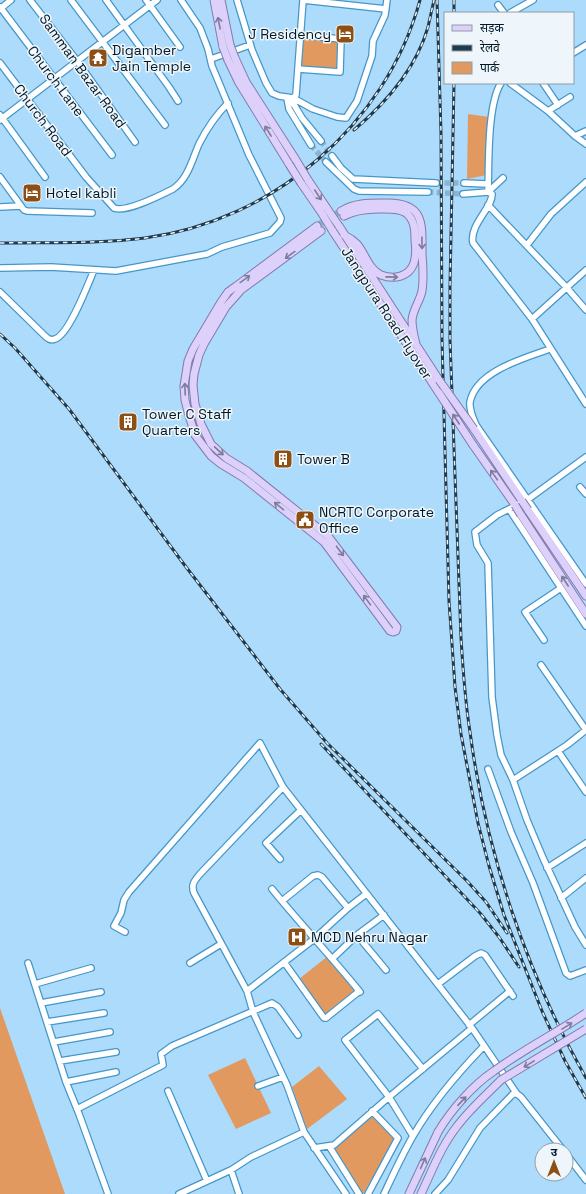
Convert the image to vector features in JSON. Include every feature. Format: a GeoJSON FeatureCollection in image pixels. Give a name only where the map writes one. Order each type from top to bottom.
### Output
{"type":"FeatureCollection","features":[{"type":"Feature","properties":{"kind":"main road","name":"Jangpura Road Flyover"},"geometry":{"type":"LineString","coordinates":[[214,0],[223,47],[243,89],[301,183],[586,614]]}},
{"type":"Feature","properties":{"kind":"main road","name":"Jangpura Road Flyover"},"geometry":{"type":"LineString","coordinates":[[221,0],[230,45],[246,82],[416,344],[586,596]]}},
{"type":"Feature","properties":{"kind":"main road"},"geometry":{"type":"LineString","coordinates":[[342,214],[366,209],[394,209],[408,210],[419,217],[422,231],[423,281],[422,292],[412,320],[416,344]]}},
{"type":"Feature","properties":{"kind":"main road"},"geometry":{"type":"LineString","coordinates":[[344,235],[356,243],[379,274],[396,278],[404,275],[410,270],[416,254],[415,230],[408,210]]}},
{"type":"Feature","properties":{"kind":"main road"},"geometry":{"type":"LineString","coordinates":[[319,229],[241,290],[226,307],[204,344],[196,365],[193,384],[195,404],[201,424],[211,444],[226,458],[257,479],[328,536],[396,627],[396,631],[394,632],[390,631],[324,542],[244,478],[211,456],[196,435],[187,406],[184,386],[188,361],[192,349],[228,292],[319,229]]}},
{"type":"Feature","properties":{"kind":"main road"},"geometry":{"type":"LineString","coordinates":[[409,1194],[438,1132],[446,1119],[463,1099],[490,1074],[586,1014]]}},
{"type":"Feature","properties":{"kind":"main road"},"geometry":{"type":"LineString","coordinates":[[421,1194],[443,1147],[457,1126],[501,1080],[586,1029]]}},
{"type":"Feature","properties":{"kind":"street"},"geometry":{"type":"LineString","coordinates":[[0,8],[11,0]]}},
{"type":"Feature","properties":{"kind":"street","name":"Samman Bazar Road"},"geometry":{"type":"LineString","coordinates":[[30,0],[135,142]]}},
{"type":"Feature","properties":{"kind":"street"},"geometry":{"type":"LineString","coordinates":[[70,0],[165,125]]}},
{"type":"Feature","properties":{"kind":"street"},"geometry":{"type":"LineString","coordinates":[[106,0],[178,101]]}},
{"type":"Feature","properties":{"kind":"street"},"geometry":{"type":"LineString","coordinates":[[45,177],[1,118],[77,62],[124,25],[148,3],[157,0]]}},
{"type":"Feature","properties":{"kind":"street"},"geometry":{"type":"LineString","coordinates":[[0,268],[44,267],[116,271],[207,254],[222,246],[270,233],[280,222],[281,218],[249,155],[212,66],[200,28],[181,0]]}},
{"type":"Feature","properties":{"kind":"street"},"geometry":{"type":"LineString","coordinates":[[237,0],[250,45],[266,83],[272,93],[290,98],[313,109],[336,117],[346,118],[357,101],[372,56],[373,41],[386,9],[387,0]]}},
{"type":"Feature","properties":{"kind":"street"},"geometry":{"type":"LineString","coordinates":[[290,98],[296,95],[303,0],[386,9]]}},
{"type":"Feature","properties":{"kind":"street"},"geometry":{"type":"LineString","coordinates":[[512,12],[533,0]]}},
{"type":"Feature","properties":{"kind":"street"},"geometry":{"type":"LineString","coordinates":[[148,3],[180,47]]}},
{"type":"Feature","properties":{"kind":"street"},"geometry":{"type":"LineString","coordinates":[[498,5],[503,12]]}},
{"type":"Feature","properties":{"kind":"street","name":"Church Lane"},"geometry":{"type":"LineString","coordinates":[[0,8],[112,155]]}},
{"type":"Feature","properties":{"kind":"street"},"geometry":{"type":"LineString","coordinates":[[298,69],[340,72],[341,38],[300,36]]}},
{"type":"Feature","properties":{"kind":"street"},"geometry":{"type":"LineString","coordinates":[[211,59],[250,45]]}},
{"type":"Feature","properties":{"kind":"street"},"geometry":{"type":"LineString","coordinates":[[574,52],[586,45]]}},
{"type":"Feature","properties":{"kind":"street","name":"Church Road"},"geometry":{"type":"LineString","coordinates":[[0,63],[86,177],[114,208],[117,209],[129,208],[179,185],[187,175],[200,143],[214,117],[228,103]]}},
{"type":"Feature","properties":{"kind":"street"},"geometry":{"type":"LineString","coordinates":[[500,84],[493,101],[490,135],[488,192],[492,195],[472,236],[473,244],[532,320],[586,404]]}},
{"type":"Feature","properties":{"kind":"street"},"geometry":{"type":"LineString","coordinates":[[511,84],[548,110],[575,136],[586,144]]}},
{"type":"Feature","properties":{"kind":"street"},"geometry":{"type":"LineString","coordinates":[[544,84],[558,104]]}},
{"type":"Feature","properties":{"kind":"street"},"geometry":{"type":"LineString","coordinates":[[548,110],[570,97]]}},
{"type":"Feature","properties":{"kind":"street"},"geometry":{"type":"LineString","coordinates":[[290,98],[302,118],[321,141]]}},
{"type":"Feature","properties":{"kind":"street"},"geometry":{"type":"LineString","coordinates":[[290,98],[289,109],[311,145]]}},
{"type":"Feature","properties":{"kind":"street"},"geometry":{"type":"LineString","coordinates":[[575,136],[586,131]]}},
{"type":"Feature","properties":{"kind":"street"},"geometry":{"type":"LineString","coordinates":[[332,156],[341,168],[353,179],[436,183]]}},
{"type":"Feature","properties":{"kind":"street"},"geometry":{"type":"LineString","coordinates":[[326,162],[354,189],[359,191],[428,192]]}},
{"type":"Feature","properties":{"kind":"street"},"geometry":{"type":"LineString","coordinates":[[0,177],[23,208]]}},
{"type":"Feature","properties":{"kind":"street"},"geometry":{"type":"LineString","coordinates":[[463,194],[488,192],[503,178]]}},
{"type":"Feature","properties":{"kind":"street"},"geometry":{"type":"LineString","coordinates":[[527,245],[551,214],[586,182]]}},
{"type":"Feature","properties":{"kind":"street"},"geometry":{"type":"LineString","coordinates":[[464,183],[488,184]]}},
{"type":"Feature","properties":{"kind":"street"},"geometry":{"type":"LineString","coordinates":[[488,205],[527,245],[538,259],[567,288],[586,310]]}},
{"type":"Feature","properties":{"kind":"street"},"geometry":{"type":"LineString","coordinates":[[0,207],[23,208],[32,212],[92,213]]}},
{"type":"Feature","properties":{"kind":"street"},"geometry":{"type":"LineString","coordinates":[[0,292],[48,339],[53,340],[57,339],[71,319],[80,303],[94,270]]}},
{"type":"Feature","properties":{"kind":"street"},"geometry":{"type":"LineString","coordinates":[[532,320],[586,270]]}},
{"type":"Feature","properties":{"kind":"street"},"geometry":{"type":"LineString","coordinates":[[550,349],[493,373],[480,385],[472,396],[470,410],[476,425],[586,584]]}},
{"type":"Feature","properties":{"kind":"street"},"geometry":{"type":"LineString","coordinates":[[586,457],[527,500],[509,509],[475,532],[477,545],[488,563],[492,684],[497,735],[501,755],[513,780],[527,820],[561,898],[584,938],[586,945]]}},
{"type":"Feature","properties":{"kind":"street"},"geometry":{"type":"LineString","coordinates":[[580,487],[586,494]]}},
{"type":"Feature","properties":{"kind":"street"},"geometry":{"type":"LineString","coordinates":[[509,509],[586,626]]}},
{"type":"Feature","properties":{"kind":"street"},"geometry":{"type":"LineString","coordinates":[[544,640],[525,612],[561,588]]}},
{"type":"Feature","properties":{"kind":"street"},"geometry":{"type":"LineString","coordinates":[[513,780],[558,751],[586,730],[541,664]]}},
{"type":"Feature","properties":{"kind":"street"},"geometry":{"type":"LineString","coordinates":[[126,932],[114,926],[121,913],[124,900],[129,892],[260,744],[283,787],[438,984],[470,1026],[483,1047],[517,1094],[521,1097],[556,1142]]}},
{"type":"Feature","properties":{"kind":"street"},"geometry":{"type":"LineString","coordinates":[[558,751],[586,792]]}},
{"type":"Feature","properties":{"kind":"street"},"geometry":{"type":"LineString","coordinates":[[488,769],[511,832],[533,882],[566,973],[570,976],[586,970]]}},
{"type":"Feature","properties":{"kind":"street"},"geometry":{"type":"LineString","coordinates":[[283,787],[194,881],[192,887],[247,992],[253,1012],[283,1077],[304,1132],[346,1194]]}},
{"type":"Feature","properties":{"kind":"street"},"geometry":{"type":"LineString","coordinates":[[280,858],[266,843],[301,810]]}},
{"type":"Feature","properties":{"kind":"street"},"geometry":{"type":"LineString","coordinates":[[548,868],[586,843]]}},
{"type":"Feature","properties":{"kind":"street"},"geometry":{"type":"LineString","coordinates":[[282,901],[313,876],[318,875],[322,876],[348,908]]}},
{"type":"Feature","properties":{"kind":"street"},"geometry":{"type":"LineString","coordinates":[[561,898],[586,878]]}},
{"type":"Feature","properties":{"kind":"street"},"geometry":{"type":"LineString","coordinates":[[272,889],[360,992],[324,1018],[284,962]]}},
{"type":"Feature","properties":{"kind":"street"},"geometry":{"type":"LineString","coordinates":[[247,992],[314,939],[366,894]]}},
{"type":"Feature","properties":{"kind":"street"},"geometry":{"type":"LineString","coordinates":[[332,958],[357,935],[384,915]]}},
{"type":"Feature","properties":{"kind":"street"},"geometry":{"type":"LineString","coordinates":[[357,935],[386,970]]}},
{"type":"Feature","properties":{"kind":"street"},"geometry":{"type":"LineString","coordinates":[[190,963],[221,944]]}},
{"type":"Feature","properties":{"kind":"street"},"geometry":{"type":"LineString","coordinates":[[314,1148],[334,1145],[372,1111],[423,1070],[470,1026],[511,994],[485,954],[481,953],[438,984]]}},
{"type":"Feature","properties":{"kind":"street"},"geometry":{"type":"LineString","coordinates":[[28,963],[66,1082],[108,1194]]}},
{"type":"Feature","properties":{"kind":"street"},"geometry":{"type":"LineString","coordinates":[[35,984],[91,968]]}},
{"type":"Feature","properties":{"kind":"street"},"geometry":{"type":"LineString","coordinates":[[41,1003],[101,992]]}},
{"type":"Feature","properties":{"kind":"street"},"geometry":{"type":"LineString","coordinates":[[77,1109],[163,1065],[161,1054],[172,1046],[272,1003],[278,1007],[298,1035]]}},
{"type":"Feature","properties":{"kind":"street"},"geometry":{"type":"LineString","coordinates":[[47,1022],[104,1013]]}},
{"type":"Feature","properties":{"kind":"street"},"geometry":{"type":"LineString","coordinates":[[413,1136],[389,1097],[345,1040],[378,1014],[423,1070]]}},
{"type":"Feature","properties":{"kind":"street"},"geometry":{"type":"LineString","coordinates":[[54,1042],[110,1032]]}},
{"type":"Feature","properties":{"kind":"street"},"geometry":{"type":"LineString","coordinates":[[384,1194],[413,1136],[447,1087],[483,1047]]}},
{"type":"Feature","properties":{"kind":"street"},"geometry":{"type":"LineString","coordinates":[[60,1061],[116,1052]]}},
{"type":"Feature","properties":{"kind":"street"},"geometry":{"type":"LineString","coordinates":[[66,1082],[116,1072]]}},
{"type":"Feature","properties":{"kind":"street"},"geometry":{"type":"LineString","coordinates":[[258,1086],[283,1077]]}},
{"type":"Feature","properties":{"kind":"street"},"geometry":{"type":"LineString","coordinates":[[168,1091],[207,1181]]}},
{"type":"Feature","properties":{"kind":"street"},"geometry":{"type":"LineString","coordinates":[[435,1194],[448,1180],[480,1128],[513,1094],[517,1094]]}},
{"type":"Feature","properties":{"kind":"street"},"geometry":{"type":"LineString","coordinates":[[368,1194],[398,1138],[372,1111]]}},
{"type":"Feature","properties":{"kind":"street"},"geometry":{"type":"LineString","coordinates":[[179,1194],[231,1170],[251,1157],[304,1132]]}},
{"type":"Feature","properties":{"kind":"street"},"geometry":{"type":"LineString","coordinates":[[329,1146],[359,1194]]}},
{"type":"Feature","properties":{"kind":"street"},"geometry":{"type":"LineString","coordinates":[[574,1164],[586,1180]]}},
{"type":"Feature","properties":{"kind":"street"},"geometry":{"type":"LineString","coordinates":[[231,1170],[239,1194]]}},
{"type":"Feature","properties":{"kind":"green space"},"geometry":{"type":"Polygon","coordinates":[[[304,38],[339,40],[337,70],[301,66],[304,38]]]}},
{"type":"Feature","properties":{"kind":"green space"},"geometry":{"type":"Polygon","coordinates":[[[468,114],[489,117],[487,175],[467,179],[468,114]]]}},
{"type":"Feature","properties":{"kind":"green space"},"geometry":{"type":"Polygon","coordinates":[[[328,956],[359,990],[326,1017],[299,979],[328,956]]]}},
{"type":"Feature","properties":{"kind":"green space"},"geometry":{"type":"Polygon","coordinates":[[[0,1008],[65,1194],[0,1194],[0,1008]]]}},
{"type":"Feature","properties":{"kind":"green space"},"geometry":{"type":"Polygon","coordinates":[[[245,1058],[271,1113],[236,1129],[208,1075],[245,1058]]]}},
{"type":"Feature","properties":{"kind":"green space"},"geometry":{"type":"Polygon","coordinates":[[[319,1066],[347,1099],[307,1129],[292,1087],[319,1066]]]}},
{"type":"Feature","properties":{"kind":"green space"},"geometry":{"type":"Polygon","coordinates":[[[373,1116],[395,1139],[363,1194],[334,1149],[373,1116]]]}},
{"type":"Feature","properties":{"kind":"tunnel"},"geometry":{"type":"LineString","coordinates":[[321,141],[332,156]]}},
{"type":"Feature","properties":{"kind":"tunnel"},"geometry":{"type":"LineString","coordinates":[[311,145],[326,162]]}},
{"type":"Feature","properties":{"kind":"tunnel"},"geometry":{"type":"LineString","coordinates":[[436,183],[464,183]]}},
{"type":"Feature","properties":{"kind":"tunnel"},"geometry":{"type":"LineString","coordinates":[[428,192],[463,194]]}},
{"type":"Feature","properties":{"kind":"tunnel"},"geometry":{"type":"LineString","coordinates":[[317,226],[341,211]]}},
{"type":"Feature","properties":{"kind":"railway"},"geometry":{"type":"LineString","coordinates":[[0,243],[91,242],[145,238],[192,228],[237,211],[279,188],[318,160],[352,126],[381,88],[404,45],[420,0]]}},
{"type":"Feature","properties":{"kind":"railway"},"geometry":{"type":"LineString","coordinates":[[354,130],[389,96],[408,71],[423,42],[434,0]]}},
{"type":"Feature","properties":{"kind":"railway"},"geometry":{"type":"LineString","coordinates":[[437,0],[441,133],[442,340],[449,601],[455,687],[461,734],[478,823],[504,915],[542,1011],[565,1061],[586,1098]]}},
{"type":"Feature","properties":{"kind":"railway"},"geometry":{"type":"LineString","coordinates":[[454,0],[454,12]]}},
{"type":"Feature","properties":{"kind":"railway"},"geometry":{"type":"LineString","coordinates":[[454,84],[450,340],[461,638],[468,720],[486,822],[512,910],[527,954],[545,996],[564,1038],[586,1078]]}},
{"type":"Feature","properties":{"kind":"railway"},"geometry":{"type":"LineString","coordinates":[[0,334],[15,348],[69,409],[183,563],[280,689],[327,743],[467,881],[486,902],[507,933]]}},
{"type":"Feature","properties":{"kind":"railway"},"geometry":{"type":"LineString","coordinates":[[321,744],[480,913],[499,937],[519,967]]}},
{"type":"Feature","properties":{"kind":"place","name":"J Residency"},"geometry":{"type":"Point","coordinates":[345,34]}},
{"type":"Feature","properties":{"kind":"place","name":"Digamber Jain Temple"},"geometry":{"type":"Point","coordinates":[98,58]}},
{"type":"Feature","properties":{"kind":"place","name":"Hotel kabli"},"geometry":{"type":"Point","coordinates":[32,193]}},
{"type":"Feature","properties":{"kind":"place","name":"Tower C Staff Quarters"},"geometry":{"type":"Point","coordinates":[128,422]}},
{"type":"Feature","properties":{"kind":"place","name":"Tower B"},"geometry":{"type":"Point","coordinates":[283,459]}},
{"type":"Feature","properties":{"kind":"place","name":"NCRTC Corporate Office"},"geometry":{"type":"Point","coordinates":[305,520]}},
{"type":"Feature","properties":{"kind":"place","name":"MCD Nehru Nagar"},"geometry":{"type":"Point","coordinates":[297,937]}}]}
